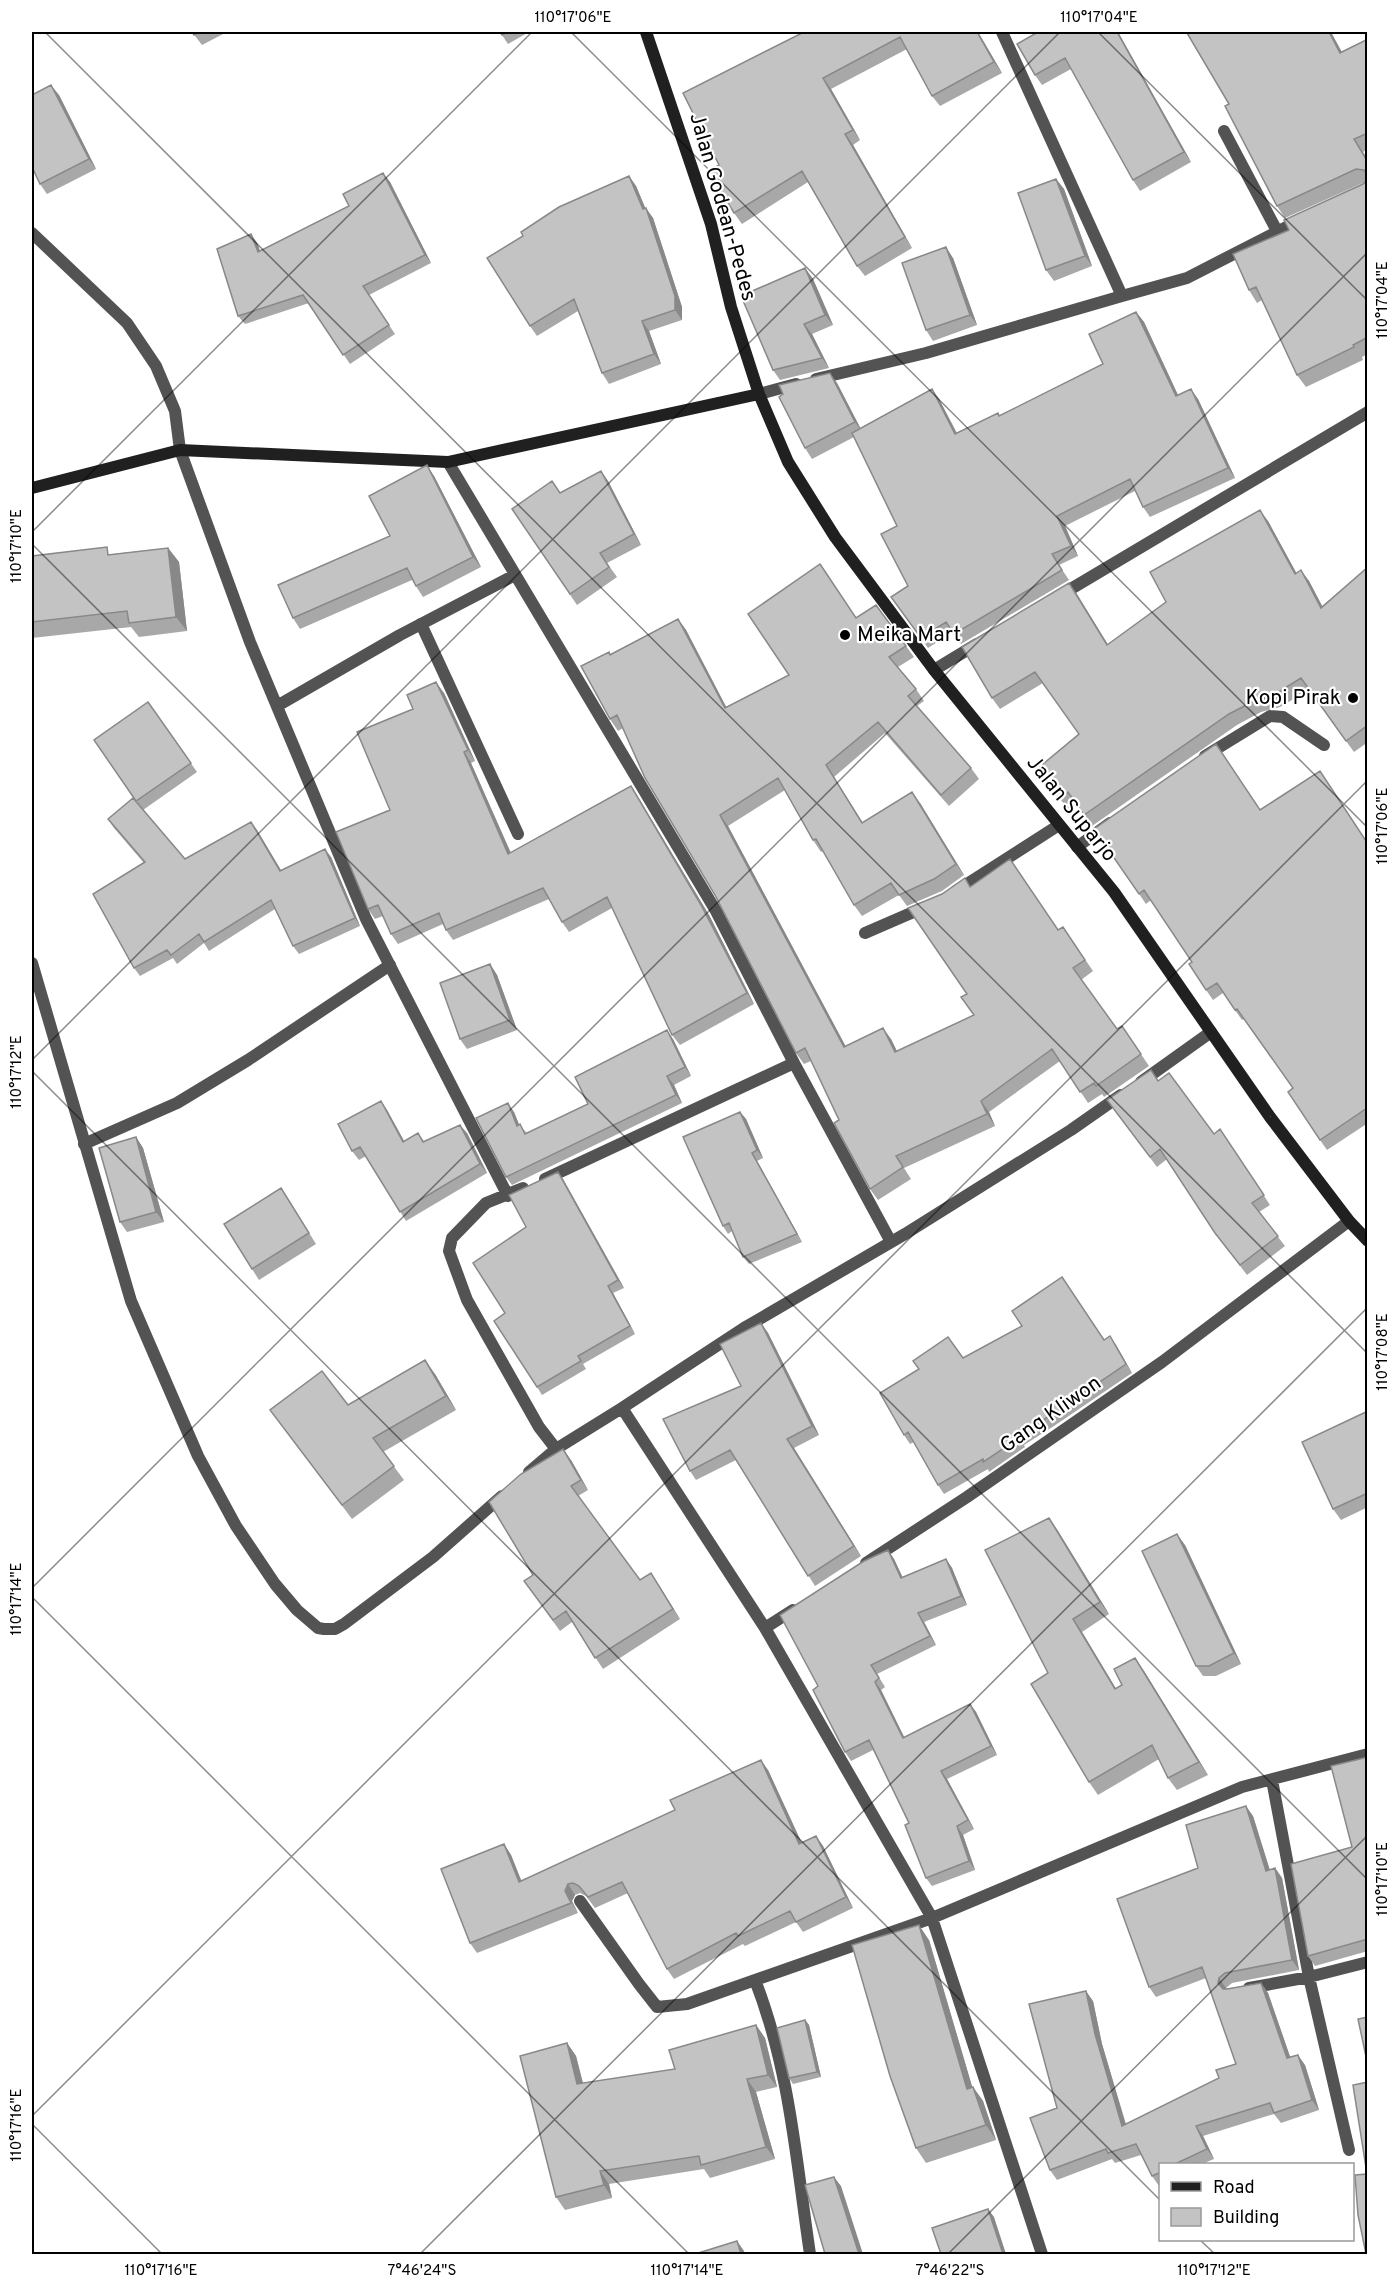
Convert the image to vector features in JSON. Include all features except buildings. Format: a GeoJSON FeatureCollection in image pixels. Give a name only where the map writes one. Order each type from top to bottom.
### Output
{"type":"FeatureCollection","features":[{"type":"Feature","properties":{"kind":"main road","name":"Jalan Godean-Pedes"},"geometry":{"type":"LineString","coordinates":[[646,32],[711,224],[731,308],[759,394]]}},
{"type":"Feature","properties":{"kind":"main road"},"geometry":{"type":"LineString","coordinates":[[32,488],[180,450],[448,462],[759,394]]}},
{"type":"Feature","properties":{"kind":"main road","name":"Jalan Suparjo"},"geometry":{"type":"LineString","coordinates":[[759,394],[788,462],[835,537],[934,670],[1114,892],[1270,1117],[1349,1221],[1368,1241]]}},
{"type":"Feature","properties":{"kind":"street"},"geometry":{"type":"LineString","coordinates":[[1002,32],[1122,296]]}},
{"type":"Feature","properties":{"kind":"street"},"geometry":{"type":"LineString","coordinates":[[1224,131],[1277,231]]}},
{"type":"Feature","properties":{"kind":"street"},"geometry":{"type":"LineString","coordinates":[[759,394],[926,353],[1187,278],[1307,217]]}},
{"type":"Feature","properties":{"kind":"street"},"geometry":{"type":"LineString","coordinates":[[32,233],[126,323],[156,366],[175,411],[180,450],[250,642],[366,919],[508,1196]]}},
{"type":"Feature","properties":{"kind":"street"},"geometry":{"type":"LineString","coordinates":[[1045,604],[1368,412]]}},
{"type":"Feature","properties":{"kind":"street"},"geometry":{"type":"LineString","coordinates":[[448,462],[716,911],[794,1063],[891,1242]]}},
{"type":"Feature","properties":{"kind":"street"},"geometry":{"type":"LineString","coordinates":[[277,706],[421,624],[515,575]]}},
{"type":"Feature","properties":{"kind":"street"},"geometry":{"type":"LineString","coordinates":[[421,624],[518,834]]}},
{"type":"Feature","properties":{"kind":"street"},"geometry":{"type":"LineString","coordinates":[[934,670],[984,640]]}},
{"type":"Feature","properties":{"kind":"street"},"geometry":{"type":"LineString","coordinates":[[1196,762],[1270,716],[1283,717],[1324,745]]}},
{"type":"Feature","properties":{"kind":"street"},"geometry":{"type":"LineString","coordinates":[[1077,847],[1123,814]]}},
{"type":"Feature","properties":{"kind":"street"},"geometry":{"type":"LineString","coordinates":[[866,933],[942,900],[1059,825]]}},
{"type":"Feature","properties":{"kind":"street"},"geometry":{"type":"LineString","coordinates":[[32,963],[131,1301],[198,1456],[236,1526],[275,1584],[297,1611],[318,1628],[329,1630],[344,1624],[433,1557],[556,1449],[744,1328],[891,1242],[1071,1131],[1211,1032]]}},
{"type":"Feature","properties":{"kind":"street"},"geometry":{"type":"LineString","coordinates":[[84,1144],[177,1103],[248,1060],[390,965]]}},
{"type":"Feature","properties":{"kind":"street"},"geometry":{"type":"LineString","coordinates":[[556,1449],[539,1427],[467,1299],[449,1251],[452,1238],[486,1203],[508,1196],[794,1063]]}},
{"type":"Feature","properties":{"kind":"street","name":"Gang Kliwon"},"geometry":{"type":"LineString","coordinates":[[852,1572],[967,1497],[1162,1362],[1349,1221]]}},
{"type":"Feature","properties":{"kind":"street"},"geometry":{"type":"LineString","coordinates":[[622,1408],[765,1628],[932,1918],[1042,2254]]}},
{"type":"Feature","properties":{"kind":"street"},"geometry":{"type":"LineString","coordinates":[[765,1628],[804,1603]]}},
{"type":"Feature","properties":{"kind":"street"},"geometry":{"type":"LineString","coordinates":[[580,1901],[657,2007],[687,2004],[932,1918],[1242,1787],[1368,1754]]}},
{"type":"Feature","properties":{"kind":"street"},"geometry":{"type":"LineString","coordinates":[[1272,1780],[1309,1977],[1348,2150]]}},
{"type":"Feature","properties":{"kind":"street"},"geometry":{"type":"LineString","coordinates":[[1233,1991],[1309,1977],[1368,1962]]}},
{"type":"Feature","properties":{"kind":"street"},"geometry":{"type":"LineString","coordinates":[[755,1980],[764,2003],[789,2096],[810,2254]]}},
{"type":"Feature","properties":{"kind":"place","name":"Meika Mart"},"geometry":{"type":"Point","coordinates":[845,635]}},
{"type":"Feature","properties":{"kind":"place","name":"Kopi Pirak"},"geometry":{"type":"Point","coordinates":[1353,698]}}]}
